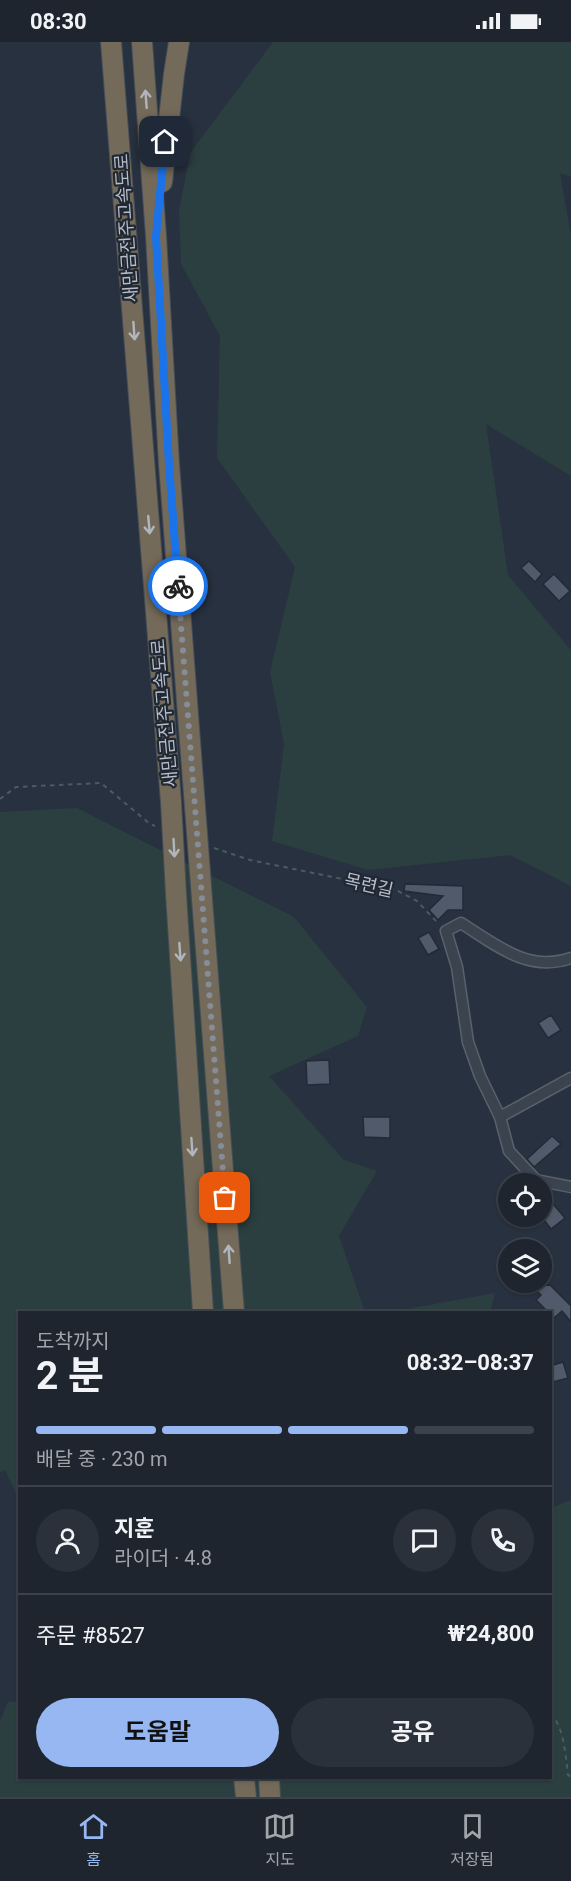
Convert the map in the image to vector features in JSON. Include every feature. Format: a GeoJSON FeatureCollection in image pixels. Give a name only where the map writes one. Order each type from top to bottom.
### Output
{"type":"FeatureCollection","features":[{"type":"Feature","properties":{"kind":"highway","name":"새만금전주고속도로"},"geometry":{"type":"LineString","coordinates":[[111,42],[171,802],[203,1311]]}},
{"type":"Feature","properties":{"kind":"highway","name":"새만금전주고속도로"},"geometry":{"type":"LineString","coordinates":[[142,42],[169,464],[234,1311]]}},
{"type":"Feature","properties":{"kind":"highway"},"geometry":{"type":"LineString","coordinates":[[156,236],[174,74],[180,42]]}},
{"type":"Feature","properties":{"kind":"highway"},"geometry":{"type":"LineString","coordinates":[[244,1779],[246,1797]]}},
{"type":"Feature","properties":{"kind":"highway"},"geometry":{"type":"LineString","coordinates":[[269,1779],[270,1797]]}},
{"type":"Feature","properties":{"kind":"street"},"geometry":{"type":"LineString","coordinates":[[571,958],[540,964],[517,957],[461,923],[446,931],[457,967],[468,1042],[480,1076],[500,1117],[509,1151],[536,1180],[571,1187]]}},
{"type":"Feature","properties":{"kind":"street"},"geometry":{"type":"LineString","coordinates":[[500,1117],[571,1078]]}},
{"type":"Feature","properties":{"kind":"path"},"geometry":{"type":"LineString","coordinates":[[0,799],[16,787],[100,783],[150,824],[160,828]]}},
{"type":"Feature","properties":{"kind":"path","name":"목련길"},"geometry":{"type":"LineString","coordinates":[[211,847],[250,860],[396,890],[417,901],[446,931]]}},
{"type":"Feature","properties":{"kind":"path"},"geometry":{"type":"LineString","coordinates":[[552,1716],[563,1740],[568,1775],[571,1777]]}},
{"type":"Feature","properties":{"kind":"green space"},"geometry":{"type":"Polygon","coordinates":[[[273,42],[571,42],[571,177],[560,173],[571,236],[571,476],[486,424],[508,575],[571,650],[571,886],[510,855],[368,870],[272,841],[284,744],[270,672],[295,567],[217,458],[220,336],[181,264],[179,211],[190,153],[273,42]]]}},
{"type":"Feature","properties":{"kind":"green space"},"geometry":{"type":"Polygon","coordinates":[[[77,808],[294,917],[367,1007],[358,1036],[269,1076],[344,1160],[377,1171],[339,1236],[365,1311],[18,1311],[18,1498],[5,1470],[0,1472],[0,812],[77,808]]]}},
{"type":"Feature","properties":{"kind":"green space"},"geometry":{"type":"Polygon","coordinates":[[[495,1293],[490,1311],[396,1311],[495,1293]]]}},
{"type":"Feature","properties":{"kind":"green space"},"geometry":{"type":"Polygon","coordinates":[[[571,1500],[571,1797],[0,1797],[0,1721],[8,1702],[18,1702],[18,1779],[552,1779],[552,1508],[571,1500]]]}},
{"type":"Feature","properties":{"kind":"building"},"geometry":{"type":"Polygon","coordinates":[[[529,561],[542,574],[535,582],[521,568],[529,561]]]}},
{"type":"Feature","properties":{"kind":"building"},"geometry":{"type":"Polygon","coordinates":[[[554,574],[570,591],[559,601],[543,584],[554,574]]]}},
{"type":"Feature","properties":{"kind":"building"},"geometry":{"type":"Polygon","coordinates":[[[405,884],[463,886],[463,910],[448,910],[438,920],[429,910],[443,896],[404,891],[405,884]]]}},
{"type":"Feature","properties":{"kind":"building"},"geometry":{"type":"Polygon","coordinates":[[[429,932],[439,949],[428,955],[418,938],[429,932]]]}},
{"type":"Feature","properties":{"kind":"building"},"geometry":{"type":"Polygon","coordinates":[[[551,1015],[561,1030],[548,1038],[538,1023],[551,1015]]]}},
{"type":"Feature","properties":{"kind":"building"},"geometry":{"type":"Polygon","coordinates":[[[329,1060],[330,1084],[307,1085],[306,1061],[329,1060]]]}},
{"type":"Feature","properties":{"kind":"building"},"geometry":{"type":"Polygon","coordinates":[[[363,1117],[390,1117],[390,1138],[364,1137],[363,1117]]]}},
{"type":"Feature","properties":{"kind":"building"},"geometry":{"type":"Polygon","coordinates":[[[552,1136],[561,1144],[534,1167],[527,1159],[552,1136]]]}},
{"type":"Feature","properties":{"kind":"building"},"geometry":{"type":"Polygon","coordinates":[[[552,1205],[565,1218],[551,1229],[549,1227],[552,1227],[552,1205]]]}},
{"type":"Feature","properties":{"kind":"building"},"geometry":{"type":"Polygon","coordinates":[[[552,1287],[571,1306],[571,1322],[562,1311],[554,1318],[552,1311],[547,1311],[536,1300],[541,1295],[539,1293],[552,1293],[552,1287]]]}},
{"type":"Feature","properties":{"kind":"building"},"geometry":{"type":"Polygon","coordinates":[[[563,1362],[568,1378],[553,1382],[552,1365],[563,1362]]]}},
{"type":"Feature","properties":{"kind":"way so far"},"geometry":{"type":"LineString","coordinates":[[178,586],[225,1198]]}},
{"type":"Feature","properties":{"kind":"route"},"geometry":{"type":"LineString","coordinates":[[165,142],[156,236],[178,586]]}}]}
